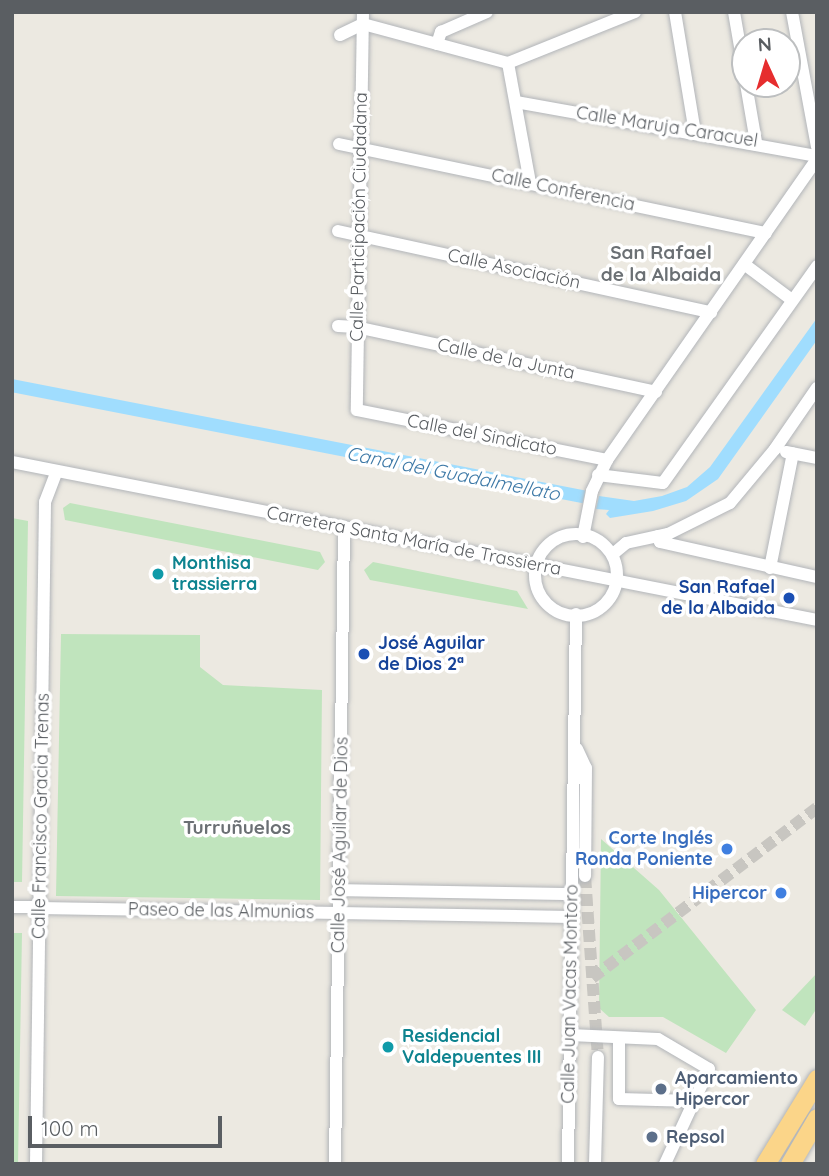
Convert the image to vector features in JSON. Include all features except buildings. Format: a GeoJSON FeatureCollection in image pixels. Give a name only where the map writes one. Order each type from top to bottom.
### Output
{"type":"FeatureCollection","features":[{"type":"Feature","properties":{"kind":"highway"},"geometry":{"type":"LineString","coordinates":[[765,1164],[817,1079]]}},
{"type":"Feature","properties":{"kind":"highway"},"geometry":{"type":"LineString","coordinates":[[790,1164],[817,1118]]}},
{"type":"Feature","properties":{"kind":"street"},"geometry":{"type":"LineString","coordinates":[[437,44],[441,32],[487,12]]}},
{"type":"Feature","properties":{"kind":"street"},"geometry":{"type":"LineString","coordinates":[[340,35],[363,18],[437,44],[508,64],[635,12]]}},
{"type":"Feature","properties":{"kind":"street"},"geometry":{"type":"LineString","coordinates":[[675,12],[695,133]]}},
{"type":"Feature","properties":{"kind":"street"},"geometry":{"type":"LineString","coordinates":[[792,12],[817,147]]}},
{"type":"Feature","properties":{"kind":"street","name":"Calle Participación Ciudadana"},"geometry":{"type":"LineString","coordinates":[[357,410],[356,327],[363,18]]}},
{"type":"Feature","properties":{"kind":"street"},"geometry":{"type":"LineString","coordinates":[[508,64],[530,183]]}},
{"type":"Feature","properties":{"kind":"street"},"geometry":{"type":"LineString","coordinates":[[748,98],[756,142]]}},
{"type":"Feature","properties":{"kind":"street","name":"Calle Maruja Caracuel"},"geometry":{"type":"LineString","coordinates":[[516,102],[756,142],[817,158]]}},
{"type":"Feature","properties":{"kind":"street","name":"Calle Conferencia"},"geometry":{"type":"LineString","coordinates":[[339,144],[766,233]]}},
{"type":"Feature","properties":{"kind":"street"},"geometry":{"type":"LineString","coordinates":[[583,537],[593,491],[607,460],[817,158]]}},
{"type":"Feature","properties":{"kind":"street","name":"Calle Asociación"},"geometry":{"type":"LineString","coordinates":[[338,231],[711,312]]}},
{"type":"Feature","properties":{"kind":"street"},"geometry":{"type":"LineString","coordinates":[[744,264],[792,300]]}},
{"type":"Feature","properties":{"kind":"street"},"geometry":{"type":"LineString","coordinates":[[598,475],[663,483],[817,266]]}},
{"type":"Feature","properties":{"kind":"street","name":"Calle de la Junta"},"geometry":{"type":"LineString","coordinates":[[338,326],[356,327],[656,392]]}},
{"type":"Feature","properties":{"kind":"street"},"geometry":{"type":"LineString","coordinates":[[612,554],[626,544],[658,536],[730,503],[811,405],[817,388]]}},
{"type":"Feature","properties":{"kind":"street","name":"Calle del Sindicato"},"geometry":{"type":"LineString","coordinates":[[357,410],[607,460]]}},
{"type":"Feature","properties":{"kind":"street"},"geometry":{"type":"LineString","coordinates":[[775,449],[817,458]]}},
{"type":"Feature","properties":{"kind":"street"},"geometry":{"type":"LineString","coordinates":[[770,568],[793,453]]}},
{"type":"Feature","properties":{"kind":"street","name":"Carretera Santa María de Trassierra"},"geometry":{"type":"LineString","coordinates":[[12,462],[817,620]]}},
{"type":"Feature","properties":{"kind":"street","name":"Calle Francisco Gracia Trenas"},"geometry":{"type":"LineString","coordinates":[[36,1164],[45,502],[57,471]]}},
{"type":"Feature","properties":{"kind":"street","name":"Calle José Aguilar de Dios"},"geometry":{"type":"LineString","coordinates":[[335,1164],[344,527]]}},
{"type":"Feature","properties":{"kind":"street"},"geometry":{"type":"LineString","coordinates":[[658,536],[660,542],[817,577]]}},
{"type":"Feature","properties":{"kind":"street"},"geometry":{"type":"LineString","coordinates":[[583,537],[612,554],[618,581],[603,605],[576,614],[558,610],[543,598],[535,580],[535,564],[551,543],[583,537]]}},
{"type":"Feature","properties":{"kind":"street","name":"Calle Juan Vacas Montoro"},"geometry":{"type":"LineString","coordinates":[[568,1164],[576,614]]}},
{"type":"Feature","properties":{"kind":"street"},"geometry":{"type":"LineString","coordinates":[[575,745],[586,768],[584,876]]}},
{"type":"Feature","properties":{"kind":"street"},"geometry":{"type":"LineString","coordinates":[[340,890],[572,894]]}},
{"type":"Feature","properties":{"kind":"street","name":"Paseo de las Almunias"},"geometry":{"type":"LineString","coordinates":[[12,907],[571,917]]}},
{"type":"Feature","properties":{"kind":"street"},"geometry":{"type":"LineString","coordinates":[[570,1035],[658,1039],[709,1069],[665,1164]]}},
{"type":"Feature","properties":{"kind":"street"},"geometry":{"type":"LineString","coordinates":[[619,1039],[619,1099],[695,1101]]}},
{"type":"Feature","properties":{"kind":"street"},"geometry":{"type":"LineString","coordinates":[[595,1164],[598,1057]]}},
{"type":"Feature","properties":{"kind":"green space"},"geometry":{"type":"Polygon","coordinates":[[[70,503],[320,552],[325,562],[318,570],[65,520],[63,508],[70,503]]]}},
{"type":"Feature","properties":{"kind":"green space"},"geometry":{"type":"Polygon","coordinates":[[[12,518],[28,521],[22,882],[12,882],[12,518]]]}},
{"type":"Feature","properties":{"kind":"green space"},"geometry":{"type":"Polygon","coordinates":[[[373,562],[517,591],[528,609],[370,580],[364,570],[373,562]]]}},
{"type":"Feature","properties":{"kind":"green space"},"geometry":{"type":"Polygon","coordinates":[[[61,634],[200,635],[200,667],[223,685],[322,690],[320,900],[56,896],[61,634]]]}},
{"type":"Feature","properties":{"kind":"green space"},"geometry":{"type":"Polygon","coordinates":[[[601,839],[659,890],[756,1010],[726,1053],[663,1017],[609,1017],[599,1008],[601,839]]]}},
{"type":"Feature","properties":{"kind":"green space"},"geometry":{"type":"Polygon","coordinates":[[[12,933],[22,933],[18,1164],[12,1164],[12,933]]]}},
{"type":"Feature","properties":{"kind":"green space"},"geometry":{"type":"Polygon","coordinates":[[[817,973],[817,1008],[805,1026],[782,1010],[817,973]]]}},
{"type":"Feature","properties":{"kind":"water"},"geometry":{"type":"Polygon","coordinates":[[[817,318],[817,340],[718,479],[686,501],[653,511],[610,518],[606,514],[609,510],[596,509],[599,496],[634,501],[662,496],[687,487],[710,467],[817,318]]]}},
{"type":"Feature","properties":{"kind":"water","name":"Canal del Guadalmellato"},"geometry":{"type":"Polygon","coordinates":[[[12,379],[585,490],[583,503],[12,392],[12,379]]]}},
{"type":"Feature","properties":{"kind":"tunnel"},"geometry":{"type":"LineString","coordinates":[[592,978],[817,808]]}},
{"type":"Feature","properties":{"kind":"tunnel"},"geometry":{"type":"LineString","coordinates":[[585,876],[598,1057]]}},
{"type":"Feature","properties":{"kind":"place","name":"Monthisa trassierra"},"geometry":{"type":"Point","coordinates":[158,574]}},
{"type":"Feature","properties":{"kind":"place","name":"San Rafael de la Albaida"},"geometry":{"type":"Point","coordinates":[789,598]}},
{"type":"Feature","properties":{"kind":"place","name":"José Aguilar de Dios 2ª"},"geometry":{"type":"Point","coordinates":[364,654]}},
{"type":"Feature","properties":{"kind":"place","name":"Corte Inglés Ronda Poniente"},"geometry":{"type":"Point","coordinates":[727,849]}},
{"type":"Feature","properties":{"kind":"place","name":"Hipercor"},"geometry":{"type":"Point","coordinates":[781,893]}},
{"type":"Feature","properties":{"kind":"place","name":"Residencial Valdepuentes III"},"geometry":{"type":"Point","coordinates":[388,1047]}},
{"type":"Feature","properties":{"kind":"place","name":"Aparcamiento Hipercor"},"geometry":{"type":"Point","coordinates":[661,1089]}},
{"type":"Feature","properties":{"kind":"place","name":"Repsol"},"geometry":{"type":"Point","coordinates":[652,1137]}},
{"type":"Feature","properties":{"kind":"district","name":"San Rafael de la Albaida"},"geometry":{"type":"Point","coordinates":[661,264]}},
{"type":"Feature","properties":{"kind":"district","name":"Turruñuelos"},"geometry":{"type":"Point","coordinates":[237,828]}}]}
